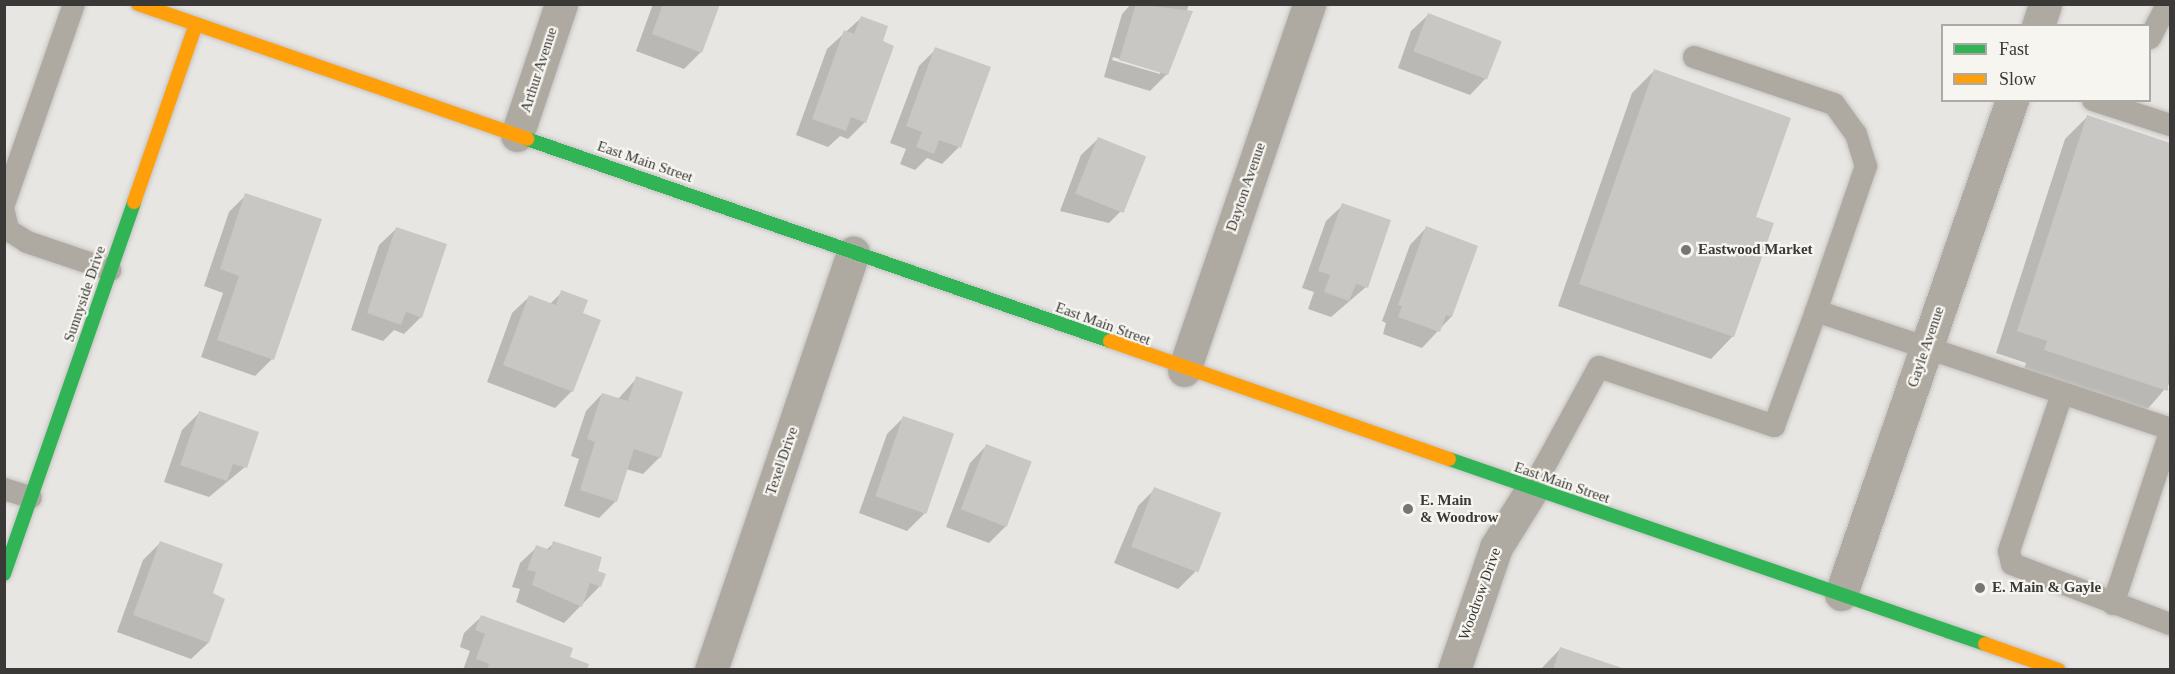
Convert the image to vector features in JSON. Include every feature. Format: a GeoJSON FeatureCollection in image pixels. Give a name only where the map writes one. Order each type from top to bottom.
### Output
{"type":"FeatureCollection","features":[{"type":"Feature","properties":{"kind":"street","name":"East Main Street"},"geometry":{"type":"LineString","coordinates":[[138,4],[1531,491],[2059,669]]}},
{"type":"Feature","properties":{"kind":"street","name":"Arthur Avenue"},"geometry":{"type":"LineString","coordinates":[[517,135],[561,4]]}},
{"type":"Feature","properties":{"kind":"street","name":"Dayton Avenue"},"geometry":{"type":"LineString","coordinates":[[1184,370],[1309,4]]}},
{"type":"Feature","properties":{"kind":"street"},"geometry":{"type":"LineString","coordinates":[[2039,24],[2045,4]]}},
{"type":"Feature","properties":{"kind":"street","name":"Sunnyside Drive"},"geometry":{"type":"LineString","coordinates":[[4,574],[196,24]]}},
{"type":"Feature","properties":{"kind":"street","name":"Gayle Avenue"},"geometry":{"type":"LineString","coordinates":[[1841,594],[2011,102]]}},
{"type":"Feature","properties":{"kind":"street","name":"Texel Drive"},"geometry":{"type":"LineString","coordinates":[[711,669],[853,253]]}},
{"type":"Feature","properties":{"kind":"street","name":"Woodrow Drive"},"geometry":{"type":"LineString","coordinates":[[1454,669],[1496,547],[1531,491]]}},
{"type":"Feature","properties":{"kind":"lane"},"geometry":{"type":"LineString","coordinates":[[4,204],[74,4]]}},
{"type":"Feature","properties":{"kind":"lane"},"geometry":{"type":"LineString","coordinates":[[2151,36],[2167,4]]}},
{"type":"Feature","properties":{"kind":"lane"},"geometry":{"type":"LineString","coordinates":[[1531,491],[1599,367],[1774,426],[1866,166],[1856,134],[1834,104],[1694,57]]}},
{"type":"Feature","properties":{"kind":"lane"},"geometry":{"type":"LineString","coordinates":[[2105,102],[2122,105],[2170,124]]}},
{"type":"Feature","properties":{"kind":"lane"},"geometry":{"type":"LineString","coordinates":[[4,212],[8,230],[27,242],[110,270]]}},
{"type":"Feature","properties":{"kind":"lane"},"geometry":{"type":"LineString","coordinates":[[1816,311],[1925,350],[2170,431],[2113,604]]}},
{"type":"Feature","properties":{"kind":"lane"},"geometry":{"type":"LineString","coordinates":[[2062,394],[2009,550],[2012,564],[2170,624]]}},
{"type":"Feature","properties":{"kind":"lane"},"geometry":{"type":"LineString","coordinates":[[4,489],[31,497]]}},
{"type":"Feature","properties":{"kind":"building"},"geometry":{"type":"Polygon","coordinates":[[[663,4],[720,4],[702,53],[652,34],[663,4]]]}},
{"type":"Feature","properties":{"kind":"building"},"geometry":{"type":"Polygon","coordinates":[[[1136,4],[1193,11],[1168,75],[1119,60],[1136,4]]]}},
{"type":"Feature","properties":{"kind":"building"},"geometry":{"type":"Polygon","coordinates":[[[1428,13],[1502,41],[1487,80],[1413,51],[1428,13]]]}},
{"type":"Feature","properties":{"kind":"building"},"geometry":{"type":"Polygon","coordinates":[[[861,16],[888,26],[883,41],[894,46],[866,123],[851,117],[846,131],[812,119],[844,30],[854,34],[861,16]]]}},
{"type":"Feature","properties":{"kind":"building"},"geometry":{"type":"Polygon","coordinates":[[[935,47],[991,67],[961,148],[939,140],[934,154],[916,147],[922,132],[906,126],[935,47]]]}},
{"type":"Feature","properties":{"kind":"building"},"geometry":{"type":"Polygon","coordinates":[[[1654,69],[1791,118],[1756,217],[1774,223],[1734,337],[1579,284],[1654,69]]]}},
{"type":"Feature","properties":{"kind":"building"},"geometry":{"type":"Polygon","coordinates":[[[2087,115],[2170,143],[2168,391],[2044,350],[2047,341],[2017,331],[2087,115]]]}},
{"type":"Feature","properties":{"kind":"building"},"geometry":{"type":"Polygon","coordinates":[[[1098,137],[1146,156],[1123,213],[1075,194],[1098,137]]]}},
{"type":"Feature","properties":{"kind":"building"},"geometry":{"type":"Polygon","coordinates":[[[245,193],[322,219],[274,360],[217,340],[239,276],[220,269],[245,193]]]}},
{"type":"Feature","properties":{"kind":"building"},"geometry":{"type":"Polygon","coordinates":[[[1342,203],[1391,220],[1368,288],[1356,284],[1349,301],[1324,292],[1330,275],[1318,271],[1342,203]]]}},
{"type":"Feature","properties":{"kind":"building"},"geometry":{"type":"Polygon","coordinates":[[[1426,226],[1478,246],[1452,317],[1446,315],[1440,332],[1398,317],[1402,306],[1398,305],[1426,226]]]}},
{"type":"Feature","properties":{"kind":"building"},"geometry":{"type":"Polygon","coordinates":[[[396,227],[447,244],[422,318],[406,312],[401,325],[367,313],[396,227]]]}},
{"type":"Feature","properties":{"kind":"building"},"geometry":{"type":"Polygon","coordinates":[[[561,290],[588,300],[583,313],[601,320],[573,392],[503,365],[529,295],[556,305],[561,290]]]}},
{"type":"Feature","properties":{"kind":"building"},"geometry":{"type":"Polygon","coordinates":[[[636,376],[683,392],[661,458],[634,449],[617,502],[580,490],[595,442],[587,439],[602,393],[628,401],[636,376]]]}},
{"type":"Feature","properties":{"kind":"building"},"geometry":{"type":"Polygon","coordinates":[[[199,411],[259,432],[247,468],[233,464],[227,481],[180,465],[199,411]]]}},
{"type":"Feature","properties":{"kind":"building"},"geometry":{"type":"Polygon","coordinates":[[[903,416],[954,434],[926,514],[875,496],[903,416]]]}},
{"type":"Feature","properties":{"kind":"building"},"geometry":{"type":"Polygon","coordinates":[[[986,444],[1032,462],[1007,527],[961,509],[986,444]]]}},
{"type":"Feature","properties":{"kind":"building"},"geometry":{"type":"Polygon","coordinates":[[[1154,487],[1221,513],[1198,573],[1131,547],[1154,487]]]}},
{"type":"Feature","properties":{"kind":"building"},"geometry":{"type":"Polygon","coordinates":[[[160,541],[223,564],[213,593],[225,599],[209,643],[133,615],[160,541]]]}},
{"type":"Feature","properties":{"kind":"building"},"geometry":{"type":"Polygon","coordinates":[[[553,541],[602,557],[598,571],[606,574],[601,587],[590,583],[582,607],[532,585],[536,572],[527,570],[536,545],[550,550],[553,541]]]}},
{"type":"Feature","properties":{"kind":"building"},"geometry":{"type":"Polygon","coordinates":[[[481,615],[573,648],[570,657],[589,664],[587,670],[487,670],[489,664],[476,659],[485,634],[475,630],[481,615]]]}},
{"type":"Feature","properties":{"kind":"building"},"geometry":{"type":"Polygon","coordinates":[[[1560,647],[1625,669],[1625,670],[1553,670],[1560,647]]]}},
{"type":"Feature","properties":{"kind":"traffic: fast"},"geometry":{"type":"LineString","coordinates":[[527,139],[1110,341]]}},
{"type":"Feature","properties":{"kind":"traffic: fast"},"geometry":{"type":"LineString","coordinates":[[4,574],[134,202]]}},
{"type":"Feature","properties":{"kind":"traffic: fast"},"geometry":{"type":"LineString","coordinates":[[1449,459],[1985,644]]}},
{"type":"Feature","properties":{"kind":"traffic: slow"},"geometry":{"type":"LineString","coordinates":[[138,4],[527,139]]}},
{"type":"Feature","properties":{"kind":"traffic: slow"},"geometry":{"type":"LineString","coordinates":[[134,202],[196,24]]}},
{"type":"Feature","properties":{"kind":"traffic: slow"},"geometry":{"type":"LineString","coordinates":[[1110,341],[1449,459]]}},
{"type":"Feature","properties":{"kind":"traffic: slow"},"geometry":{"type":"LineString","coordinates":[[1985,644],[2059,670]]}},
{"type":"Feature","properties":{"kind":"place","name":"Eastwood Market"},"geometry":{"type":"Point","coordinates":[1686,250]}},
{"type":"Feature","properties":{"kind":"place","name":"E. Main & Woodrow"},"geometry":{"type":"Point","coordinates":[1408,509]}},
{"type":"Feature","properties":{"kind":"place","name":"E. Main & Gayle"},"geometry":{"type":"Point","coordinates":[1980,588]}}]}
